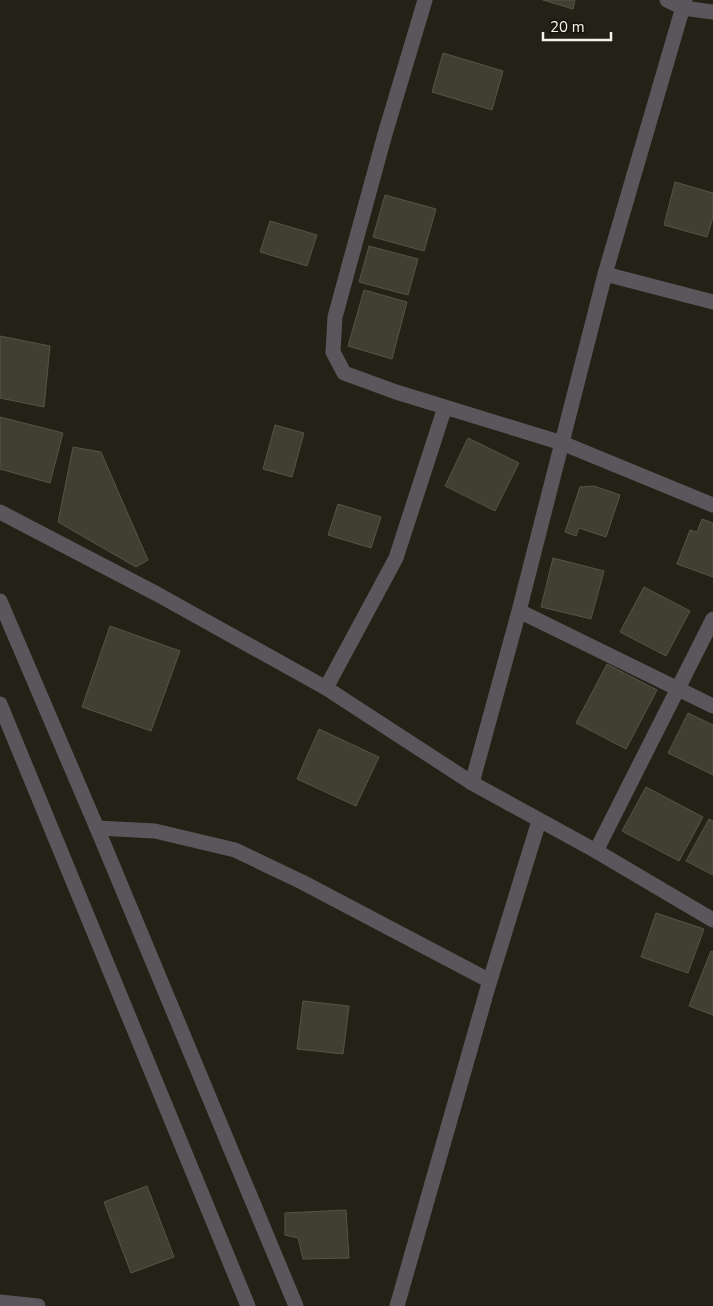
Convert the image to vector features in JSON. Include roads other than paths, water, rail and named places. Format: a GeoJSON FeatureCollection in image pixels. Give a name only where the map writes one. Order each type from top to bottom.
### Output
{"type":"FeatureCollection","features":[{"type":"Feature","properties":{"kind":"street"},"geometry":{"type":"LineString","coordinates":[[425,0],[382,144],[335,317],[334,352],[344,373],[396,392],[562,443],[713,505]]}},
{"type":"Feature","properties":{"kind":"street"},"geometry":{"type":"LineString","coordinates":[[667,0],[713,12]]}},
{"type":"Feature","properties":{"kind":"street"},"geometry":{"type":"LineString","coordinates":[[472,783],[519,611],[605,274],[684,4]]}},
{"type":"Feature","properties":{"kind":"street"},"geometry":{"type":"LineString","coordinates":[[605,274],[713,302]]}},
{"type":"Feature","properties":{"kind":"street"},"geometry":{"type":"LineString","coordinates":[[326,688],[396,558],[445,407]]}},
{"type":"Feature","properties":{"kind":"street"},"geometry":{"type":"LineString","coordinates":[[0,512],[157,594],[326,688],[472,783],[596,851],[713,920]]}},
{"type":"Feature","properties":{"kind":"street"},"geometry":{"type":"LineString","coordinates":[[0,601],[97,828],[296,1306]]}},
{"type":"Feature","properties":{"kind":"street"},"geometry":{"type":"LineString","coordinates":[[519,611],[678,687],[713,706]]}},
{"type":"Feature","properties":{"kind":"street"},"geometry":{"type":"LineString","coordinates":[[596,851],[713,619]]}},
{"type":"Feature","properties":{"kind":"street"},"geometry":{"type":"LineString","coordinates":[[0,704],[248,1306]]}},
{"type":"Feature","properties":{"kind":"street"},"geometry":{"type":"LineString","coordinates":[[397,1306],[490,981],[539,821]]}},
{"type":"Feature","properties":{"kind":"street"},"geometry":{"type":"LineString","coordinates":[[97,828],[155,832],[236,850],[302,882],[490,981]]}},
{"type":"Feature","properties":{"kind":"street"},"geometry":{"type":"LineString","coordinates":[[0,1302],[38,1306]]}}]}
